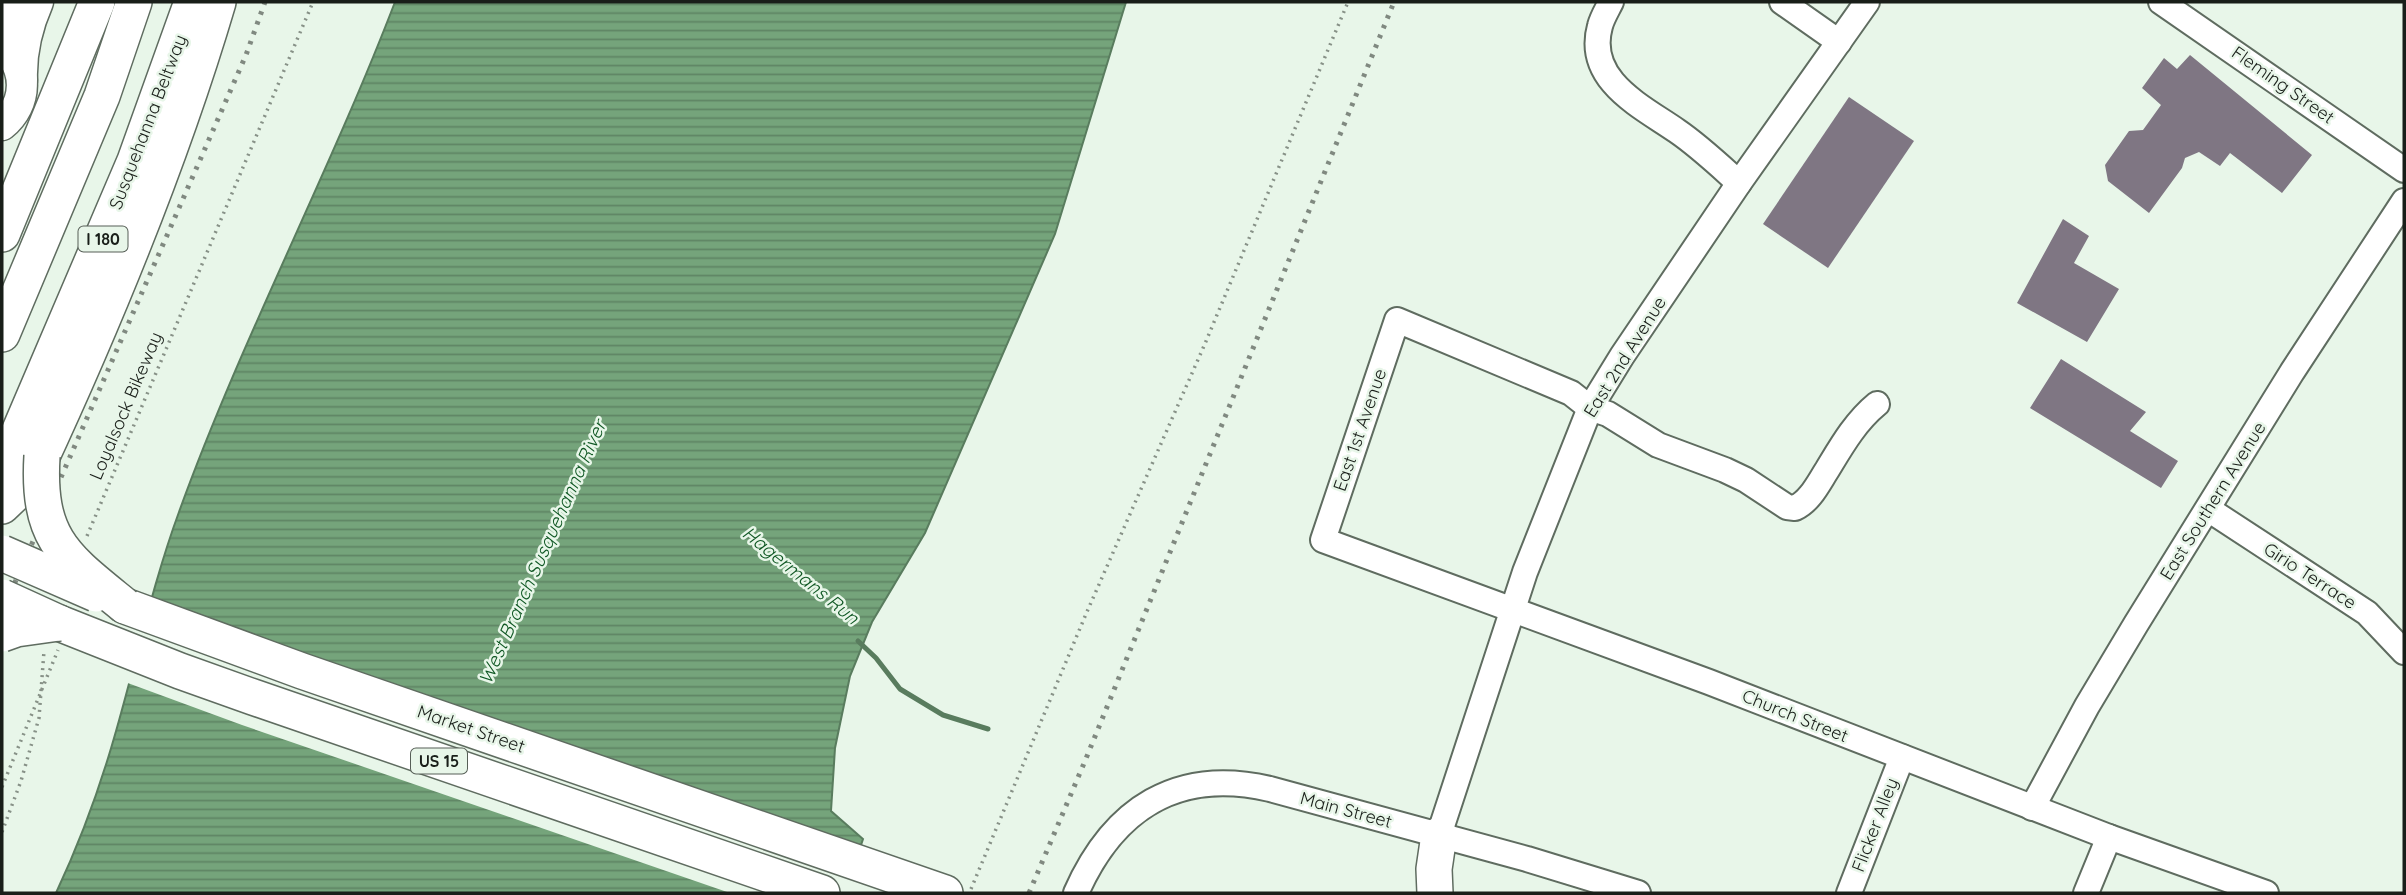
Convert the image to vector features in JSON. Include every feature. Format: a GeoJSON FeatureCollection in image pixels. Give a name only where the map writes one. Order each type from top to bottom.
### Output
{"type":"FeatureCollection","features":[{"type":"Feature","properties":{"kind":"highway"},"geometry":{"type":"LineString","coordinates":[[2,234],[97,2]]}},
{"type":"Feature","properties":{"kind":"highway"},"geometry":{"type":"LineString","coordinates":[[2,334],[102,96],[134,2]]}},
{"type":"Feature","properties":{"kind":"highway","name":"Susquehanna Beltway"},"geometry":{"type":"LineString","coordinates":[[2,472],[135,161],[192,2]]}},
{"type":"Feature","properties":{"kind":"highway"},"geometry":{"type":"LineString","coordinates":[[2,506],[27,482],[42,456],[89,351],[151,202],[219,2]]}},
{"type":"Feature","properties":{"kind":"highway"},"geometry":{"type":"LineString","coordinates":[[42,456],[41,496],[44,513],[58,543],[80,569],[125,606]]}},
{"type":"Feature","properties":{"kind":"highway","name":"Market Street"},"geometry":{"type":"LineString","coordinates":[[2,553],[125,606],[302,671],[945,893]]}},
{"type":"Feature","properties":{"kind":"highway"},"geometry":{"type":"LineString","coordinates":[[2,597],[54,638]]}},
{"type":"Feature","properties":{"kind":"highway","name":"US 15"},"geometry":{"type":"LineString","coordinates":[[2,634],[16,629],[204,680],[822,893]]}},
{"type":"Feature","properties":{"kind":"highway"},"geometry":{"type":"LineString","coordinates":[[1435,893],[1433,880],[1439,835]]}},
{"type":"Feature","properties":{"kind":"main road"},"geometry":{"type":"LineString","coordinates":[[2,24],[23,2]]}},
{"type":"Feature","properties":{"kind":"main road"},"geometry":{"type":"LineString","coordinates":[[2,125],[18,105],[22,84],[22,54],[38,2]]}},
{"type":"Feature","properties":{"kind":"main road"},"geometry":{"type":"LineString","coordinates":[[2,46],[16,62],[22,84]]}},
{"type":"Feature","properties":{"kind":"street"},"geometry":{"type":"LineString","coordinates":[[1611,2],[1598,35],[1601,61],[1608,78],[1622,92],[1694,143],[1739,183]]}},
{"type":"Feature","properties":{"kind":"street"},"geometry":{"type":"LineString","coordinates":[[1782,2],[1839,42]]}},
{"type":"Feature","properties":{"kind":"street","name":"East 2nd Avenue"},"geometry":{"type":"LineString","coordinates":[[1439,835],[1525,572],[1590,408],[1739,183],[1867,2]]}},
{"type":"Feature","properties":{"kind":"street","name":"Fleming Street"},"geometry":{"type":"LineString","coordinates":[[2161,2],[2404,170]]}},
{"type":"Feature","properties":{"kind":"street","name":"East Southern Avenue"},"geometry":{"type":"LineString","coordinates":[[2032,808],[2087,706],[2332,309],[2404,201]]}},
{"type":"Feature","properties":{"kind":"street","name":"East 1st Avenue"},"geometry":{"type":"LineString","coordinates":[[1323,540],[1397,320],[1571,393],[1590,408]]}},
{"type":"Feature","properties":{"kind":"street"},"geometry":{"type":"LineString","coordinates":[[1590,408],[1608,414],[1658,445],[1725,470],[1746,480],[1787,507],[1796,508],[1809,498],[1848,436],[1877,404]]}},
{"type":"Feature","properties":{"kind":"street","name":"Girio Terrace"},"geometry":{"type":"LineString","coordinates":[[2208,509],[2367,613],[2403,646]]}},
{"type":"Feature","properties":{"kind":"street","name":"Church Street"},"geometry":{"type":"LineString","coordinates":[[1323,540],[1709,682],[2109,837],[2266,893]]}},
{"type":"Feature","properties":{"kind":"street","name":"Flicker Alley"},"geometry":{"type":"LineString","coordinates":[[1849,893],[1902,757]]}},
{"type":"Feature","properties":{"kind":"street","name":"Main Street"},"geometry":{"type":"LineString","coordinates":[[1080,885],[1101,846],[1122,823],[1175,791],[1206,784],[1254,786],[1527,859],[1637,893]]}},
{"type":"Feature","properties":{"kind":"street"},"geometry":{"type":"LineString","coordinates":[[2086,893],[2109,837]]}},
{"type":"Feature","properties":{"kind":"path","name":"Loyalsock Bikeway"},"geometry":{"type":"LineString","coordinates":[[86,540],[313,2]]}},
{"type":"Feature","properties":{"kind":"path"},"geometry":{"type":"LineString","coordinates":[[970,893],[1086,614],[1205,346],[1348,2]]}},
{"type":"Feature","properties":{"kind":"path"},"geometry":{"type":"LineString","coordinates":[[2,787],[54,638]]}},
{"type":"Feature","properties":{"kind":"path"},"geometry":{"type":"LineString","coordinates":[[2,832],[21,780],[38,718],[54,638]]}},
{"type":"Feature","properties":{"kind":"water","name":"West Branch Susquehanna River"},"geometry":{"type":"Polygon","coordinates":[[[395,2],[1126,2],[1055,234],[925,533],[872,622],[850,676],[835,748],[831,811],[863,839],[845,893],[56,893],[87,820],[106,764],[160,570],[179,512],[230,383],[342,130],[395,2]]]}},
{"type":"Feature","properties":{"kind":"pier"},"geometry":{"type":"Polygon","coordinates":[[[148,597],[864,847],[849,893],[730,893],[125,682],[148,597]]]}},
{"type":"Feature","properties":{"kind":"building"},"geometry":{"type":"Polygon","coordinates":[[[2190,55],[2312,155],[2282,193],[2230,153],[2220,166],[2199,152],[2185,158],[2182,168],[2149,213],[2108,181],[2105,165],[2129,131],[2143,130],[2161,105],[2142,88],[2164,58],[2177,69],[2190,55]]]}},
{"type":"Feature","properties":{"kind":"building"},"geometry":{"type":"Polygon","coordinates":[[[1849,97],[1914,141],[1828,268],[1763,224],[1849,97]]]}},
{"type":"Feature","properties":{"kind":"building"},"geometry":{"type":"Polygon","coordinates":[[[2063,219],[2089,236],[2074,263],[2119,289],[2087,342],[2017,303],[2063,219]]]}},
{"type":"Feature","properties":{"kind":"building"},"geometry":{"type":"Polygon","coordinates":[[[2061,359],[2146,412],[2130,431],[2178,461],[2161,488],[2030,408],[2061,359]]]}},
{"type":"Feature","properties":{"kind":"waterway","name":"Hagermans Run"},"geometry":{"type":"LineString","coordinates":[[858,641],[876,658],[900,689],[943,715],[988,729]]}},
{"type":"Feature","properties":{"kind":"railway"},"geometry":{"type":"LineString","coordinates":[[2,612],[246,55],[265,2]]}},
{"type":"Feature","properties":{"kind":"railway"},"geometry":{"type":"LineString","coordinates":[[1029,893],[1394,2]]}}]}
